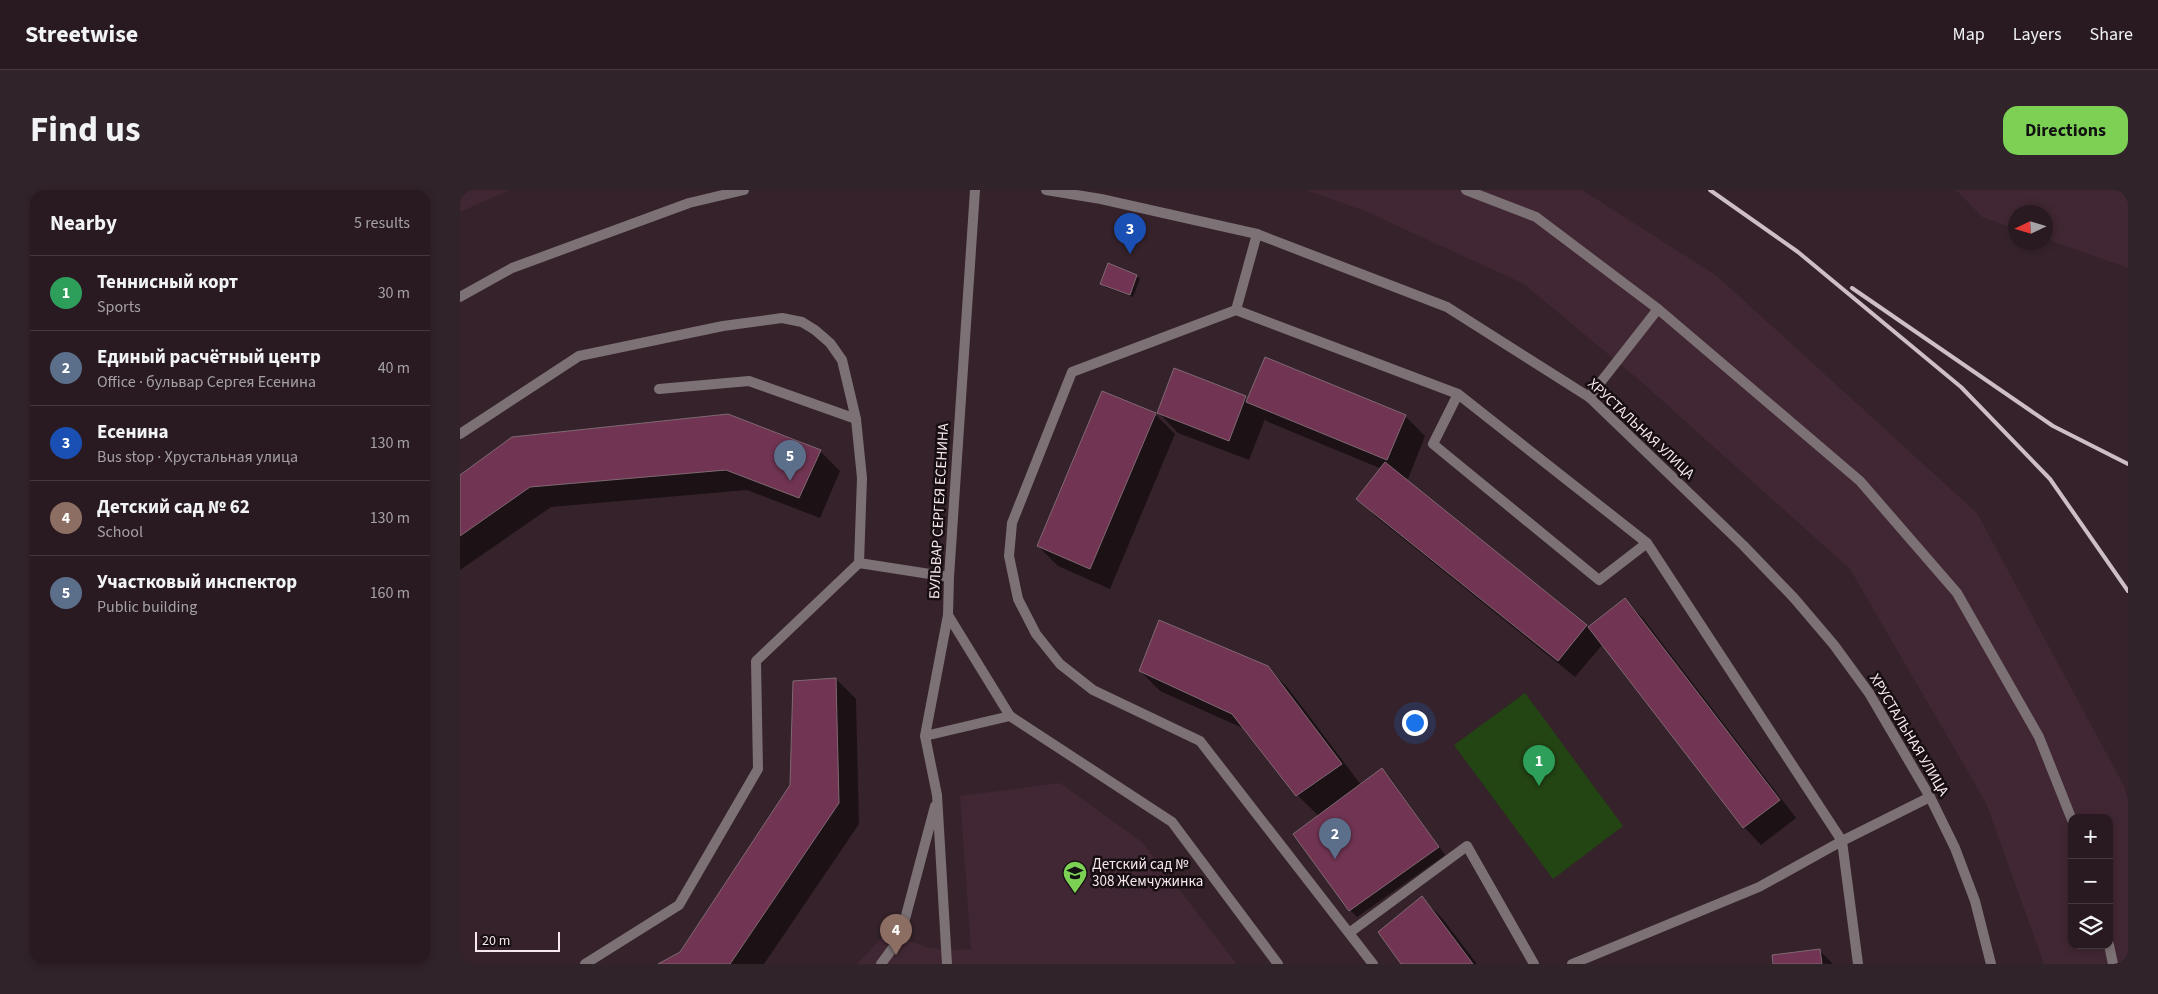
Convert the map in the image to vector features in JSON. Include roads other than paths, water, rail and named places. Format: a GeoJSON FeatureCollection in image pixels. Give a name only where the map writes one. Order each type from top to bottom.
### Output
{"type":"FeatureCollection","features":[{"type":"Feature","properties":{"kind":"street"},"geometry":{"type":"LineString","coordinates":[[460,297],[512,268],[689,203],[744,190]]}},
{"type":"Feature","properties":{"kind":"street","name":"БУЛЬВАР СЕРГЕЯ ЕСЕНИНА"},"geometry":{"type":"LineString","coordinates":[[975,190],[948,615],[1010,716],[1172,822],[1278,964]]}},
{"type":"Feature","properties":{"kind":"street","name":"ХРУСТАЛЬНАЯ УЛИЦА"},"geometry":{"type":"LineString","coordinates":[[1046,190],[1101,199],[1256,234],[1447,307],[1589,397],[1743,545],[1794,598],[1834,645],[1869,693],[1930,797],[1955,848],[1975,901],[1991,964]]}},
{"type":"Feature","properties":{"kind":"street"},"geometry":{"type":"LineString","coordinates":[[1466,190],[1536,217],[1658,309],[1860,481],[1958,593],[2039,737],[2070,814]]}},
{"type":"Feature","properties":{"kind":"street"},"geometry":{"type":"LineString","coordinates":[[1236,310],[1256,234]]}},
{"type":"Feature","properties":{"kind":"street"},"geometry":{"type":"LineString","coordinates":[[1589,397],[1658,309]]}},
{"type":"Feature","properties":{"kind":"street"},"geometry":{"type":"LineString","coordinates":[[1373,964],[1200,741],[1093,690],[1060,664],[1036,634],[1018,599],[1009,556],[1012,523],[1072,372],[1236,310],[1458,394],[1647,543],[1842,841],[1858,964]]}},
{"type":"Feature","properties":{"kind":"street"},"geometry":{"type":"LineString","coordinates":[[460,434],[579,356],[723,326],[782,318],[802,322],[830,343],[842,360],[856,419],[862,478],[859,563],[756,661],[758,769],[679,905],[585,964]]}},
{"type":"Feature","properties":{"kind":"street"},"geometry":{"type":"LineString","coordinates":[[659,389],[749,381],[856,419]]}},
{"type":"Feature","properties":{"kind":"street"},"geometry":{"type":"LineString","coordinates":[[1458,394],[1433,444],[1599,580],[1647,543]]}},
{"type":"Feature","properties":{"kind":"street"},"geometry":{"type":"LineString","coordinates":[[859,563],[949,577]]}},
{"type":"Feature","properties":{"kind":"street"},"geometry":{"type":"LineString","coordinates":[[947,964],[937,795],[925,736],[948,615]]}},
{"type":"Feature","properties":{"kind":"street"},"geometry":{"type":"LineString","coordinates":[[925,736],[1010,716]]}},
{"type":"Feature","properties":{"kind":"street"},"geometry":{"type":"LineString","coordinates":[[881,964],[900,938],[937,795]]}},
{"type":"Feature","properties":{"kind":"street"},"geometry":{"type":"LineString","coordinates":[[1572,964],[1759,887],[1842,841],[1930,797]]}},
{"type":"Feature","properties":{"kind":"street"},"geometry":{"type":"LineString","coordinates":[[1349,933],[1467,846],[1534,964]]}},
{"type":"Feature","properties":{"kind":"street"},"geometry":{"type":"LineString","coordinates":[[2110,949],[2113,964]]}},
{"type":"Feature","properties":{"kind":"railway"},"geometry":{"type":"LineString","coordinates":[[1710,190],[1798,252],[1961,387],[2050,479],[2128,591]]}},
{"type":"Feature","properties":{"kind":"railway"},"geometry":{"type":"LineString","coordinates":[[1852,288],[2053,426],[2128,464]]}},
{"type":"Feature","properties":{"kind":"place","name":"Есенина"},"geometry":{"type":"Point","coordinates":[1130,254]}},
{"type":"Feature","properties":{"kind":"place","name":"Участковый инспектор"},"geometry":{"type":"Point","coordinates":[790,481]}},
{"type":"Feature","properties":{"kind":"place","name":"Теннисный корт"},"geometry":{"type":"Point","coordinates":[1539,786]}},
{"type":"Feature","properties":{"kind":"place","name":"Единый расчётный центр"},"geometry":{"type":"Point","coordinates":[1335,859]}},
{"type":"Feature","properties":{"kind":"place","name":"Детский сад № 308 Жемчужинка"},"geometry":{"type":"Point","coordinates":[1075,894]}},
{"type":"Feature","properties":{"kind":"place","name":"Детский сад № 62"},"geometry":{"type":"Point","coordinates":[896,955]}}]}
